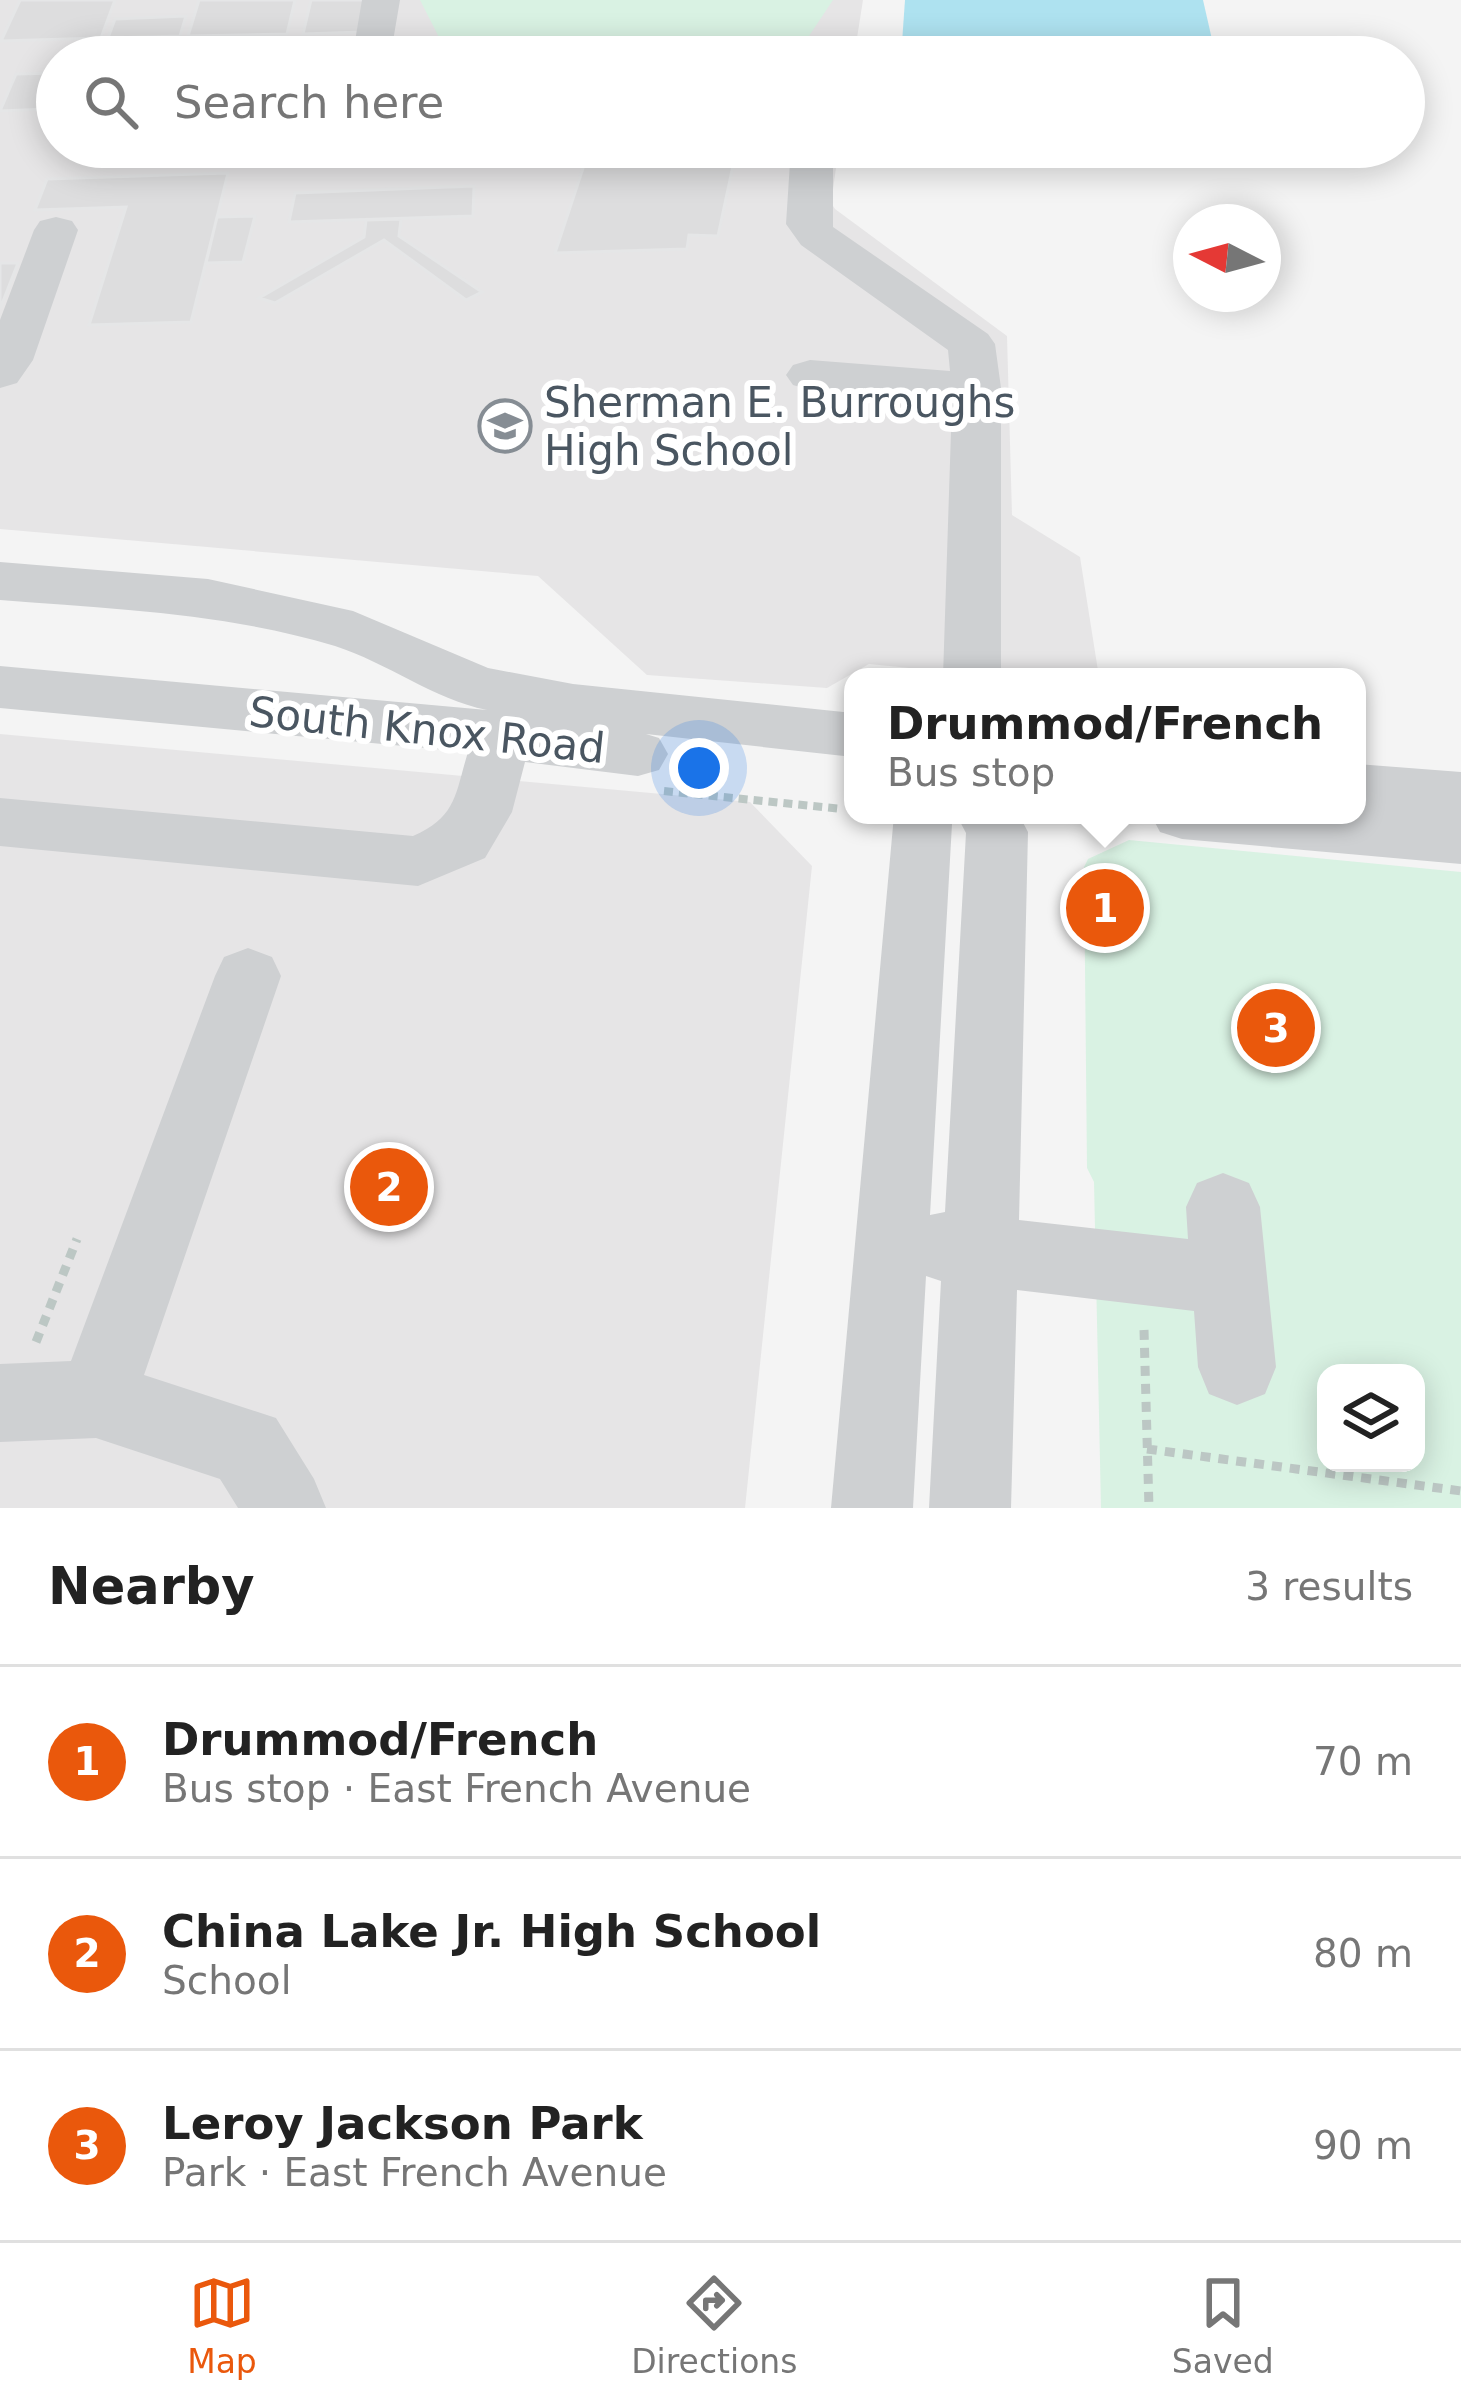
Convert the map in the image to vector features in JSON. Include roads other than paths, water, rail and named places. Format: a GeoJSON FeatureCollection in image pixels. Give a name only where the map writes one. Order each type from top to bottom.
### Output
{"type":"FeatureCollection","features":[{"type":"Feature","properties":{"kind":"street"},"geometry":{"type":"LineString","coordinates":[[375,36],[381,0]]}},
{"type":"Feature","properties":{"kind":"street"},"geometry":{"type":"LineString","coordinates":[[811,168],[808,224],[817,236],[971,344],[977,388],[972,668]]}},
{"type":"Feature","properties":{"kind":"street"},"geometry":{"type":"LineString","coordinates":[[0,373],[9,360],[56,230]]}},
{"type":"Feature","properties":{"kind":"street"},"geometry":{"type":"LineString","coordinates":[[810,375],[977,388]]}},
{"type":"Feature","properties":{"kind":"street"},"geometry":{"type":"LineString","coordinates":[[0,560],[195,574],[397,632],[490,710]]}},
{"type":"Feature","properties":{"kind":"street"},"geometry":{"type":"LineString","coordinates":[[0,581],[208,598],[352,632],[490,710],[573,705],[844,734]]}},
{"type":"Feature","properties":{"kind":"street","name":"South Knox Road"},"geometry":{"type":"LineString","coordinates":[[0,687],[490,710],[536,743],[844,773]]}},
{"type":"Feature","properties":{"kind":"street"},"geometry":{"type":"LineString","coordinates":[[0,822],[418,861],[463,841],[481,812],[490,710]]}},
{"type":"Feature","properties":{"kind":"street"},"geometry":{"type":"LineString","coordinates":[[1366,788],[1461,795]]}},
{"type":"Feature","properties":{"kind":"street"},"geometry":{"type":"LineString","coordinates":[[872,1508],[921,824]]}},
{"type":"Feature","properties":{"kind":"street"},"geometry":{"type":"LineString","coordinates":[[970,1508],[997,832],[992,824]]}},
{"type":"Feature","properties":{"kind":"street"},"geometry":{"type":"LineString","coordinates":[[1282,824],[1461,840]]}},
{"type":"Feature","properties":{"kind":"street"},"geometry":{"type":"LineString","coordinates":[[95,1400],[248,976]]}},
{"type":"Feature","properties":{"kind":"street"},"geometry":{"type":"LineString","coordinates":[[892,1240],[979,1251],[1226,1243],[1237,1366]]}},
{"type":"Feature","properties":{"kind":"street"},"geometry":{"type":"LineString","coordinates":[[9,1373],[247,1447],[284,1508]]}},
{"type":"Feature","properties":{"kind":"water"},"geometry":{"type":"Polygon","coordinates":[[[905,0],[1203,0],[1211,36],[902,36],[905,0]]]}},
{"type":"Feature","properties":{"kind":"place","name":"Sherman E. Burroughs High School"},"geometry":{"type":"Point","coordinates":[505,426]}},
{"type":"Feature","properties":{"kind":"place","name":"Drummod/French"},"geometry":{"type":"Point","coordinates":[1105,908]}},
{"type":"Feature","properties":{"kind":"place","name":"Leroy Jackson Park"},"geometry":{"type":"Point","coordinates":[1276,1028]}},
{"type":"Feature","properties":{"kind":"place","name":"China Lake Jr. High School"},"geometry":{"type":"Point","coordinates":[389,1187]}}]}
